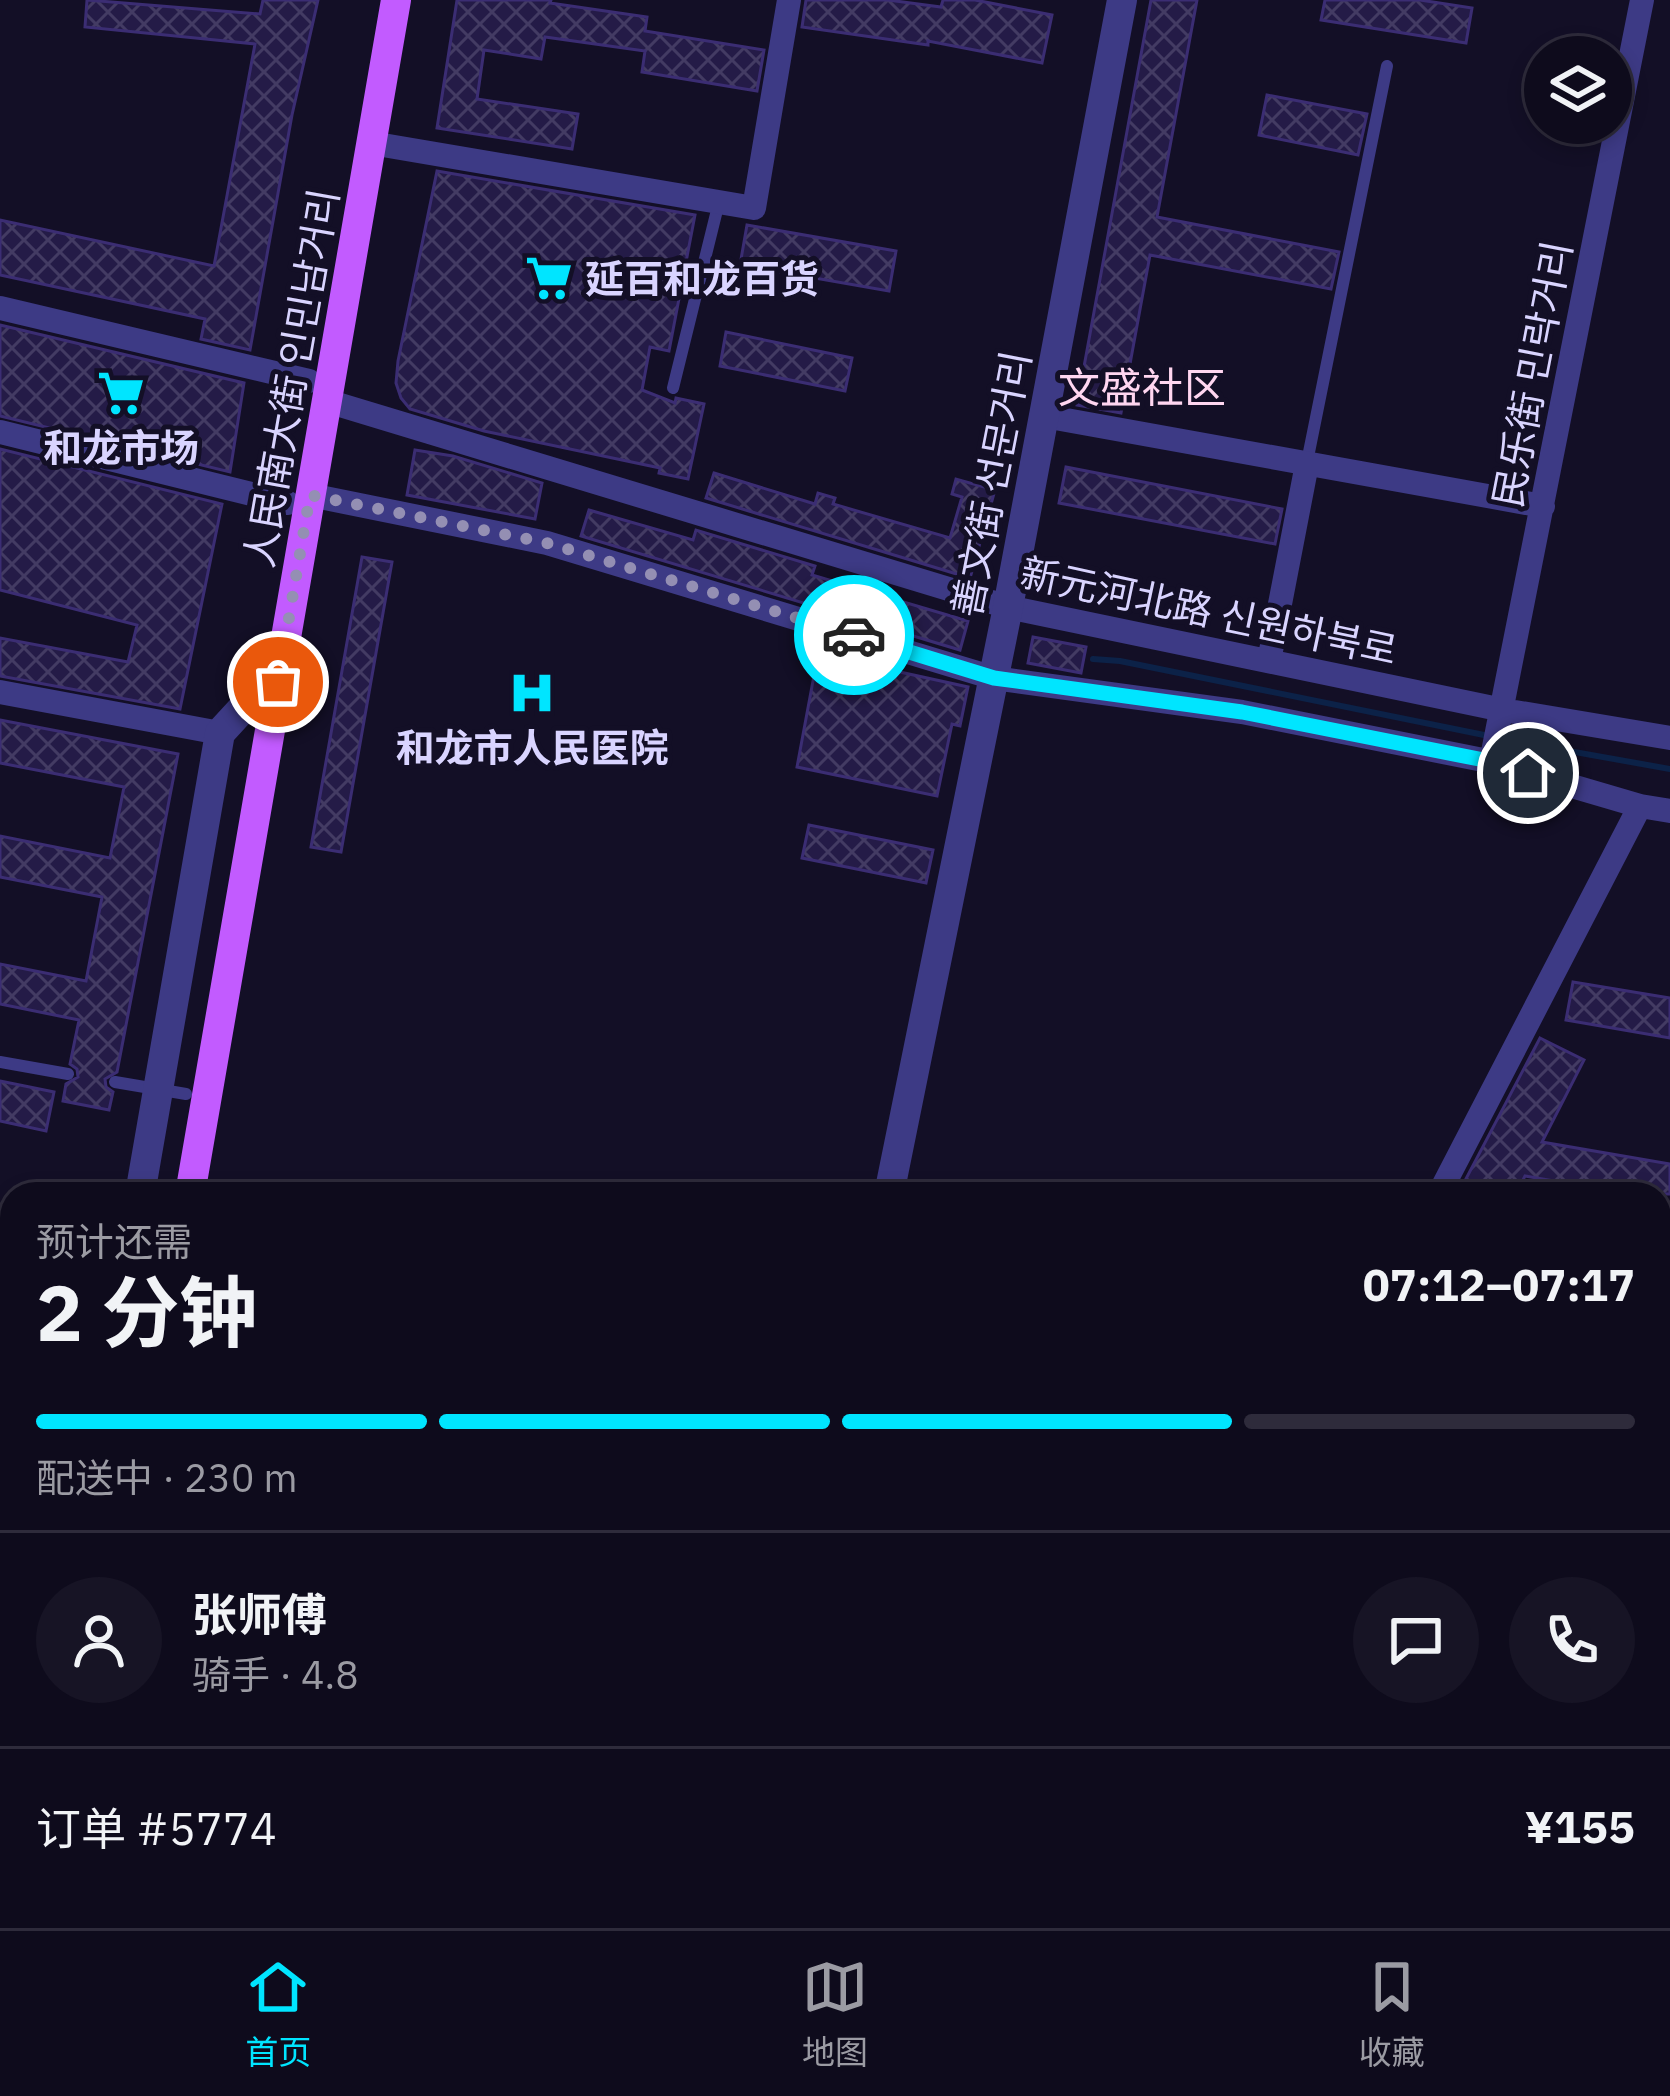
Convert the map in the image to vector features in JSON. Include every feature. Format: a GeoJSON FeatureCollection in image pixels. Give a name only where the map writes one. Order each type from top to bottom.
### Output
{"type":"FeatureCollection","features":[{"type":"Feature","properties":{"kind":"main road","name":"人民南大街 인민남거리"},"geometry":{"type":"LineString","coordinates":[[192,1182],[375,0]]}},
{"type":"Feature","properties":{"kind":"main road","name":"人民南大街 인민남거리"},"geometry":{"type":"LineString","coordinates":[[318,391],[396,0]]}},
{"type":"Feature","properties":{"kind":"main road","name":"人民南大街 인민남거리"},"geometry":{"type":"LineString","coordinates":[[169,1182],[172,1092],[299,499]]}},
{"type":"Feature","properties":{"kind":"street"},"geometry":{"type":"LineString","coordinates":[[371,143],[754,208],[790,0]]}},
{"type":"Feature","properties":{"kind":"street","name":"善文街 선문거리"},"geometry":{"type":"LineString","coordinates":[[891,1182],[1008,607],[1122,0]]}},
{"type":"Feature","properties":{"kind":"street","name":"民乐街 민락거리"},"geometry":{"type":"LineString","coordinates":[[1493,757],[1642,0]]}},
{"type":"Feature","properties":{"kind":"street","name":"新元河北路 신원하북로"},"geometry":{"type":"LineString","coordinates":[[0,308],[318,391],[1008,607],[1269,661],[1502,717],[1670,738]]}},
{"type":"Feature","properties":{"kind":"street"},"geometry":{"type":"LineString","coordinates":[[1044,416],[1543,506]]}},
{"type":"Feature","properties":{"kind":"street"},"geometry":{"type":"LineString","coordinates":[[0,432],[299,499],[547,543],[994,678],[1242,712],[1493,757],[1640,806],[1670,811]]}},
{"type":"Feature","properties":{"kind":"street"},"geometry":{"type":"LineString","coordinates":[[1269,661],[1307,464]]}},
{"type":"Feature","properties":{"kind":"street"},"geometry":{"type":"LineString","coordinates":[[0,692],[220,733],[255,695]]}},
{"type":"Feature","properties":{"kind":"street","name":"人民南大街 인민남거리"},"geometry":{"type":"LineString","coordinates":[[144,1182],[172,1092],[220,733]]}},
{"type":"Feature","properties":{"kind":"street"},"geometry":{"type":"LineString","coordinates":[[1445,1182],[1640,806]]}},
{"type":"Feature","properties":{"kind":"lane"},"geometry":{"type":"LineString","coordinates":[[1307,464],[1387,66]]}},
{"type":"Feature","properties":{"kind":"lane"},"geometry":{"type":"LineString","coordinates":[[673,388],[719,202]]}},
{"type":"Feature","properties":{"kind":"lane"},"geometry":{"type":"LineString","coordinates":[[0,1062],[68,1074]]}},
{"type":"Feature","properties":{"kind":"lane"},"geometry":{"type":"LineString","coordinates":[[115,1082],[172,1092]]}},
{"type":"Feature","properties":{"kind":"building"},"geometry":{"type":"Polygon","coordinates":[[[87,0],[260,14],[263,0],[318,0],[250,350],[201,339],[205,319],[0,275],[0,220],[214,266],[255,44],[85,27],[87,0]]]}},
{"type":"Feature","properties":{"kind":"building"},"geometry":{"type":"Polygon","coordinates":[[[457,0],[551,0],[647,17],[645,31],[764,50],[757,91],[642,72],[645,51],[545,37],[541,59],[484,50],[477,99],[578,114],[572,149],[437,128],[457,0]]]}},
{"type":"Feature","properties":{"kind":"building"},"geometry":{"type":"Polygon","coordinates":[[[806,0],[888,0],[941,7],[943,0],[975,0],[1052,15],[1042,63],[928,41],[928,45],[802,27],[806,0]]]}},
{"type":"Feature","properties":{"kind":"building"},"geometry":{"type":"Polygon","coordinates":[[[1151,0],[1197,0],[1157,217],[1339,252],[1331,289],[1150,255],[1121,413],[1077,405],[1151,0]]]}},
{"type":"Feature","properties":{"kind":"building"},"geometry":{"type":"Polygon","coordinates":[[[1325,0],[1420,0],[1472,8],[1466,43],[1321,20],[1325,0]]]}},
{"type":"Feature","properties":{"kind":"building"},"geometry":{"type":"Polygon","coordinates":[[[1267,95],[1367,114],[1358,155],[1259,135],[1267,95]]]}},
{"type":"Feature","properties":{"kind":"building","name":"延百和龙百货"},"geometry":{"type":"Polygon","coordinates":[[[437,171],[695,215],[669,351],[650,347],[642,390],[675,403],[676,398],[704,404],[688,479],[659,473],[660,468],[484,431],[410,409],[401,398],[396,383],[398,361],[437,171]]]}},
{"type":"Feature","properties":{"kind":"building"},"geometry":{"type":"Polygon","coordinates":[[[747,225],[896,251],[889,291],[740,265],[747,225]]]}},
{"type":"Feature","properties":{"kind":"building","name":"和龙市场"},"geometry":{"type":"Polygon","coordinates":[[[0,325],[244,383],[230,472],[0,416],[0,325]]]}},
{"type":"Feature","properties":{"kind":"building"},"geometry":{"type":"Polygon","coordinates":[[[726,332],[852,358],[845,391],[720,366],[726,332]]]}},
{"type":"Feature","properties":{"kind":"building"},"geometry":{"type":"Polygon","coordinates":[[[0,449],[222,504],[180,709],[0,676],[0,638],[128,662],[137,625],[0,590],[0,449]]]}},
{"type":"Feature","properties":{"kind":"building"},"geometry":{"type":"Polygon","coordinates":[[[415,450],[453,456],[542,483],[535,519],[407,495],[415,450]]]}},
{"type":"Feature","properties":{"kind":"building"},"geometry":{"type":"Polygon","coordinates":[[[1066,467],[1282,509],[1275,544],[1059,503],[1066,467]]]}},
{"type":"Feature","properties":{"kind":"building"},"geometry":{"type":"Polygon","coordinates":[[[714,473],[815,504],[818,493],[835,498],[833,504],[950,538],[962,497],[952,494],[956,479],[995,490],[970,578],[706,498],[714,473]]]}},
{"type":"Feature","properties":{"kind":"building"},"geometry":{"type":"Polygon","coordinates":[[[589,510],[693,540],[696,530],[815,566],[812,575],[968,621],[960,650],[581,536],[589,510]]]}},
{"type":"Feature","properties":{"kind":"building"},"geometry":{"type":"Polygon","coordinates":[[[362,557],[392,562],[341,852],[311,847],[362,557]]]}},
{"type":"Feature","properties":{"kind":"building"},"geometry":{"type":"Polygon","coordinates":[[[1033,637],[1086,647],[1081,673],[1028,663],[1033,637]]]}},
{"type":"Feature","properties":{"kind":"building"},"geometry":{"type":"Polygon","coordinates":[[[818,654],[968,687],[960,726],[952,724],[937,796],[797,767],[818,654]]]}},
{"type":"Feature","properties":{"kind":"building"},"geometry":{"type":"Polygon","coordinates":[[[0,720],[178,754],[117,1072],[105,1079],[113,1092],[109,1110],[63,1101],[66,1084],[78,1077],[70,1064],[79,1020],[0,1004],[0,964],[86,981],[102,897],[0,877],[0,836],[110,858],[124,787],[0,763],[0,720]]]}},
{"type":"Feature","properties":{"kind":"building"},"geometry":{"type":"Polygon","coordinates":[[[809,825],[933,850],[926,883],[802,858],[809,825]]]}},
{"type":"Feature","properties":{"kind":"building"},"geometry":{"type":"Polygon","coordinates":[[[1573,982],[1670,998],[1670,1038],[1566,1020],[1573,982]]]}},
{"type":"Feature","properties":{"kind":"building"},"geometry":{"type":"Polygon","coordinates":[[[1540,1038],[1584,1060],[1542,1142],[1670,1164],[1670,1182],[1560,1182],[1525,1176],[1522,1182],[1464,1182],[1540,1038]]]}},
{"type":"Feature","properties":{"kind":"building"},"geometry":{"type":"Polygon","coordinates":[[[0,1081],[54,1092],[46,1131],[0,1121],[0,1081]]]}},
{"type":"Feature","properties":{"kind":"waterway"},"geometry":{"type":"LineString","coordinates":[[1093,659],[1489,736]]}},
{"type":"Feature","properties":{"kind":"waterway"},"geometry":{"type":"LineString","coordinates":[[1502,739],[1670,769]]}},
{"type":"Feature","properties":{"kind":"way so far"},"geometry":{"type":"LineString","coordinates":[[278,682],[310,495],[547,543],[854,635]]}},
{"type":"Feature","properties":{"kind":"place","name":"延百和龙百货"},"geometry":{"type":"Point","coordinates":[549,278]}},
{"type":"Feature","properties":{"kind":"place","name":"和龙市场"},"geometry":{"type":"Point","coordinates":[121,393]}},
{"type":"Feature","properties":{"kind":"place","name":"和龙市人民医院"},"geometry":{"type":"Point","coordinates":[532,693]}},
{"type":"Feature","properties":{"kind":"district","name":"文盛社区"},"geometry":{"type":"Point","coordinates":[1142,387]}},
{"type":"Feature","properties":{"kind":"route"},"geometry":{"type":"LineString","coordinates":[[854,635],[994,678],[1242,712],[1528,773]]}}]}
